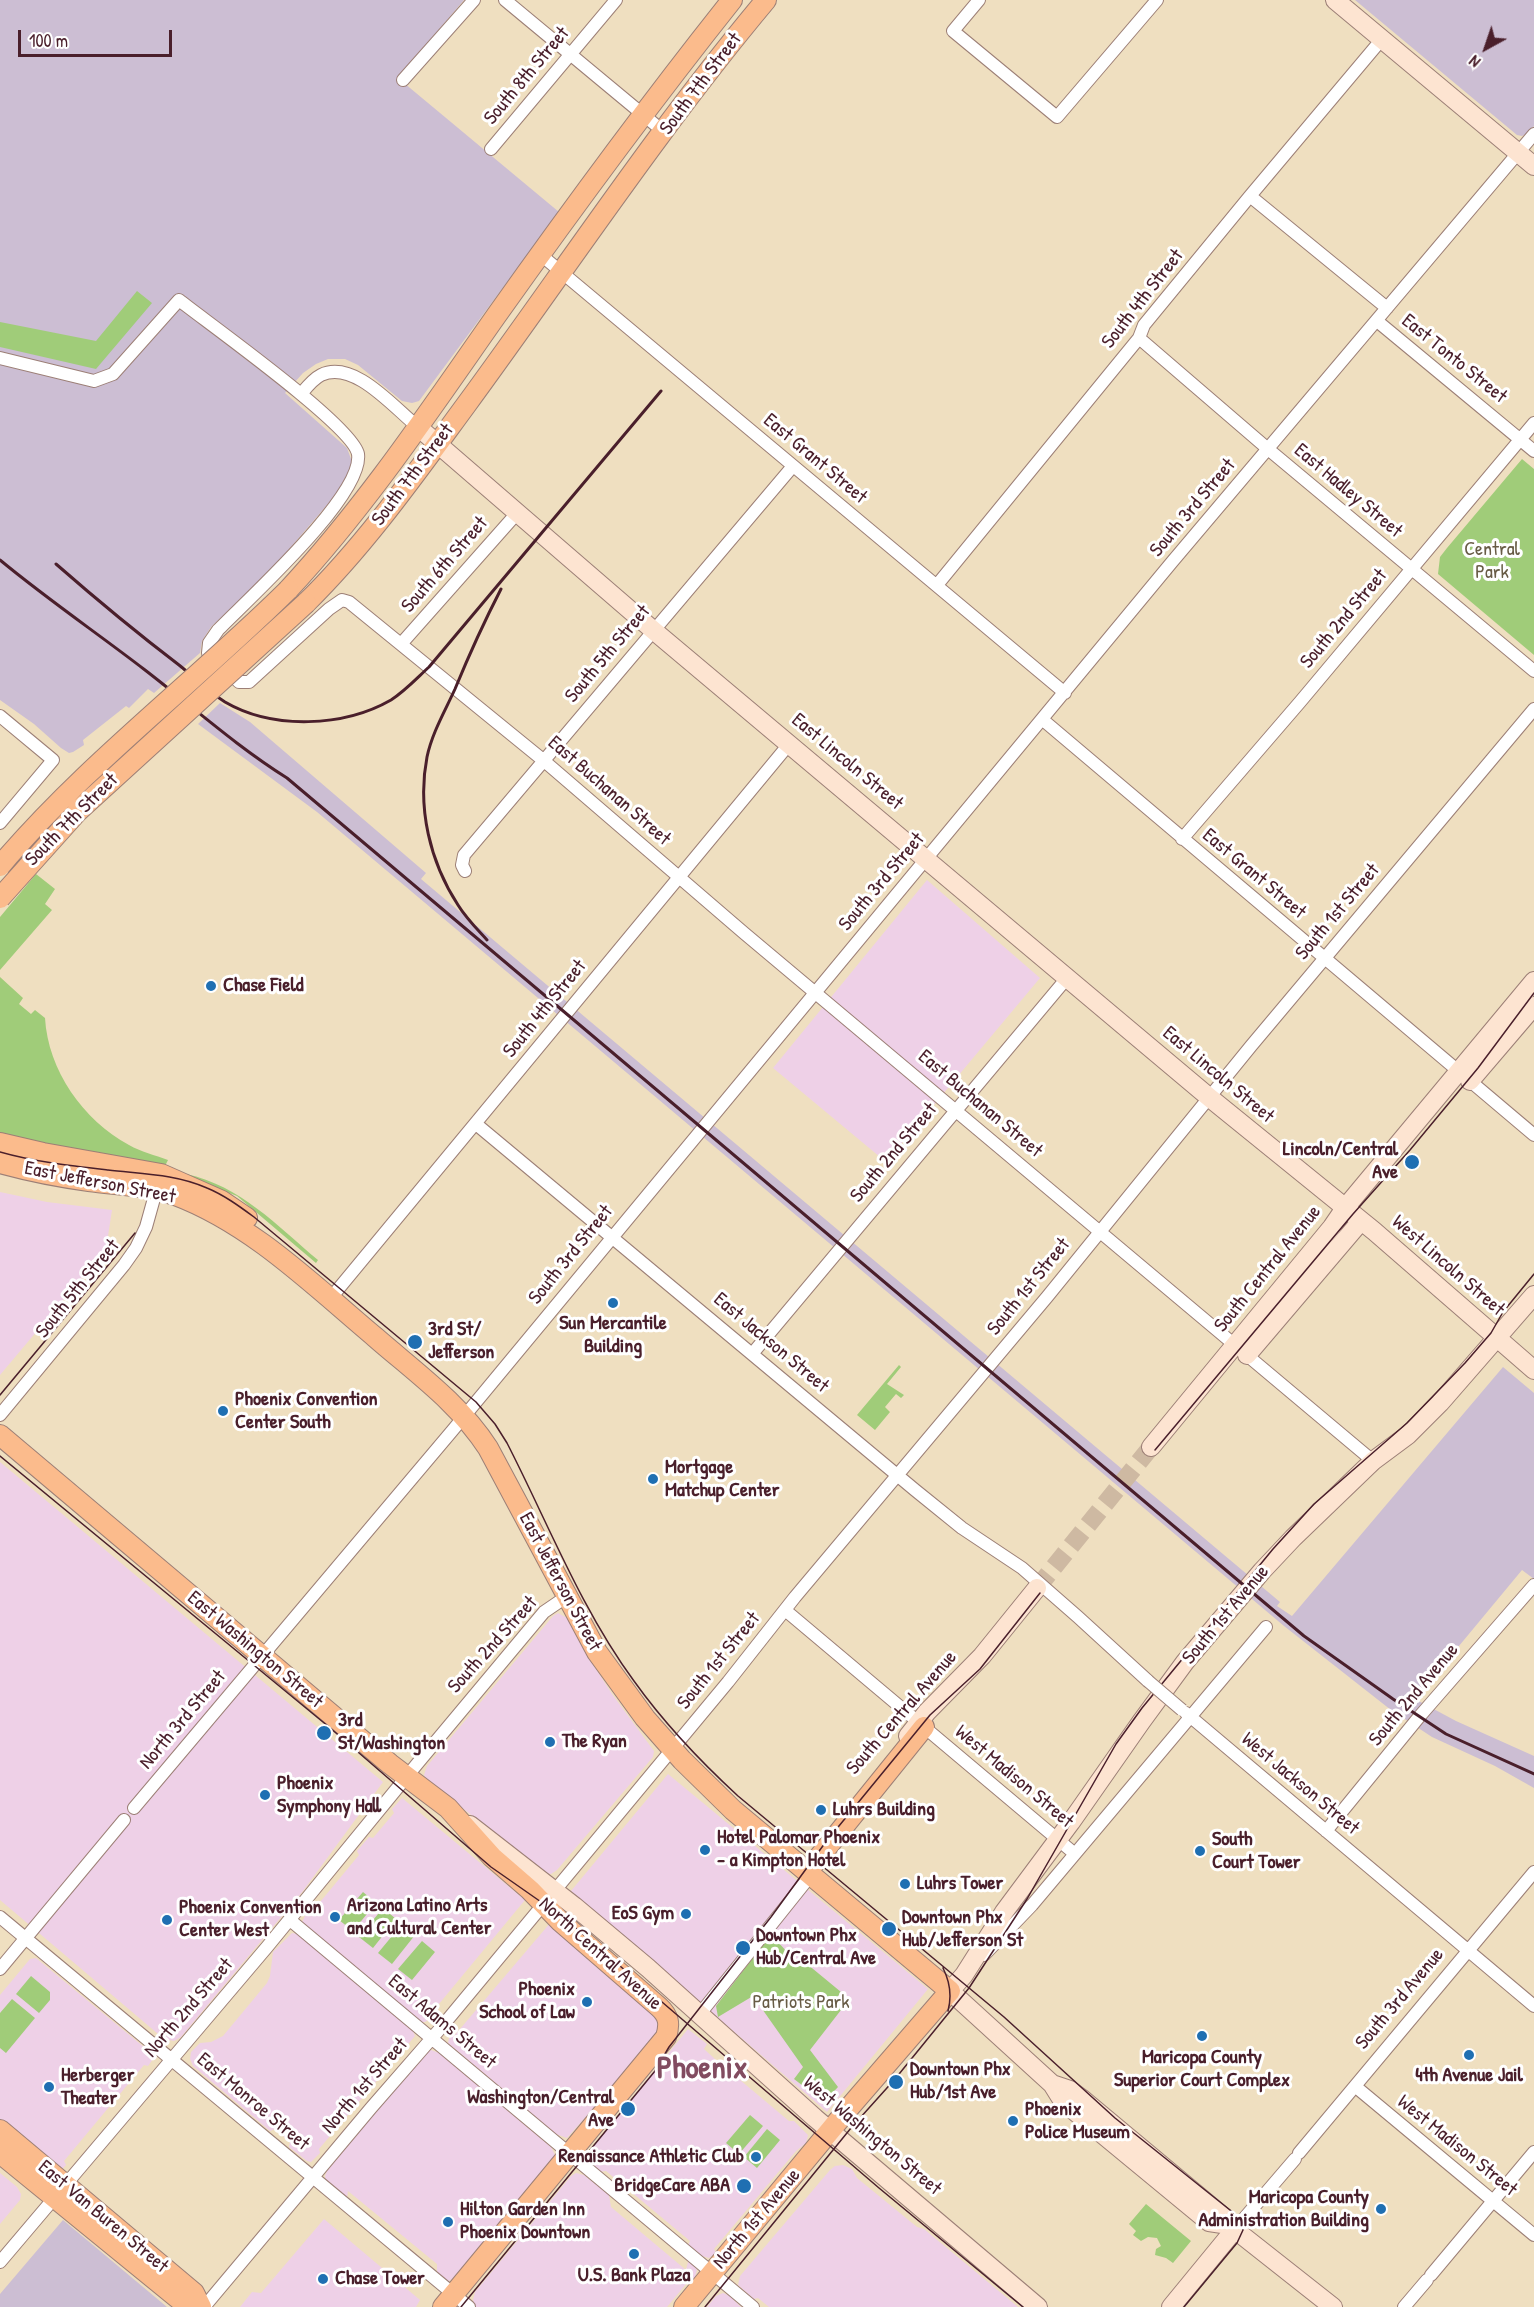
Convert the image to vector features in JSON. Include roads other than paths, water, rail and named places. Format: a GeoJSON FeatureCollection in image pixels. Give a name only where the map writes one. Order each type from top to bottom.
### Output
{"type":"FeatureCollection","features":[{"type":"Feature","properties":{"kind":"main road","name":"South 7th Street"},"geometry":{"type":"LineString","coordinates":[[0,866],[91,772],[210,665],[288,590],[346,524],[643,115],[732,0]]}},
{"type":"Feature","properties":{"kind":"main road","name":"South 7th Street"},"geometry":{"type":"LineString","coordinates":[[0,898],[78,811],[306,603],[343,564],[437,444],[664,132],[766,0]]}},
{"type":"Feature","properties":{"kind":"main road"},"geometry":{"type":"LineString","coordinates":[[1335,0],[1534,166]]}},
{"type":"Feature","properties":{"kind":"main road","name":"East Lincoln Street"},"geometry":{"type":"LineString","coordinates":[[417,427],[653,630],[1210,1098],[1361,1221]]}},
{"type":"Feature","properties":{"kind":"main road","name":"South Central Avenue"},"geometry":{"type":"LineString","coordinates":[[1151,1447],[1241,1349],[1345,1208],[1466,1078],[1534,981]]}},
{"type":"Feature","properties":{"kind":"main road"},"geometry":{"type":"LineString","coordinates":[[1466,1078],[1534,1006]]}},
{"type":"Feature","properties":{"kind":"main road","name":"East Jefferson Street"},"geometry":{"type":"LineString","coordinates":[[0,1143],[222,1200],[290,1256],[323,1293],[453,1404],[464,1416],[488,1448],[597,1652],[645,1718],[672,1749],[733,1810],[950,1991]]}},
{"type":"Feature","properties":{"kind":"main road","name":"East Jefferson Street"},"geometry":{"type":"LineString","coordinates":[[0,1163],[70,1179],[158,1182]]}},
{"type":"Feature","properties":{"kind":"main road"},"geometry":{"type":"LineString","coordinates":[[1241,1349],[1361,1221]]}},
{"type":"Feature","properties":{"kind":"main road","name":"West Lincoln Street"},"geometry":{"type":"LineString","coordinates":[[1361,1221],[1534,1370]]}},
{"type":"Feature","properties":{"kind":"main road","name":"South 1st Avenue"},"geometry":{"type":"LineString","coordinates":[[830,2130],[964,1975],[1004,1912],[1185,1662],[1262,1570],[1373,1461],[1408,1435],[1534,1295]]}},
{"type":"Feature","properties":{"kind":"main road","name":"East Washington Street"},"geometry":{"type":"LineString","coordinates":[[0,1435],[406,1777],[448,1808]]}},
{"type":"Feature","properties":{"kind":"main road","name":"South Central Avenue"},"geometry":{"type":"LineString","coordinates":[[924,1727],[1041,1588]]}},
{"type":"Feature","properties":{"kind":"main road"},"geometry":{"type":"LineString","coordinates":[[806,1872],[864,1795],[924,1727]]}},
{"type":"Feature","properties":{"kind":"main road","name":"North Central Avenue"},"geometry":{"type":"LineString","coordinates":[[448,1808],[481,1846],[549,1897],[582,1941],[659,2007],[669,2022],[666,2037],[448,2301]]}},
{"type":"Feature","properties":{"kind":"main road","name":"West Washington Street"},"geometry":{"type":"LineString","coordinates":[[549,1897],[648,1968],[699,2016],[830,2130],[1038,2307]]}},
{"type":"Feature","properties":{"kind":"main road"},"geometry":{"type":"LineString","coordinates":[[950,1991],[1052,2084],[1070,2090],[1081,2098],[1193,2191],[1232,2227],[1333,2307]]}},
{"type":"Feature","properties":{"kind":"main road","name":"East Van Buren Street"},"geometry":{"type":"LineString","coordinates":[[0,2130],[60,2191],[185,2304],[196,2307]]}},
{"type":"Feature","properties":{"kind":"main road","name":"North 1st Avenue"},"geometry":{"type":"LineString","coordinates":[[684,2307],[830,2130]]}},
{"type":"Feature","properties":{"kind":"main road","name":"East Van Buren Street"},"geometry":{"type":"LineString","coordinates":[[0,2153],[60,2191],[194,2293],[202,2307]]}},
{"type":"Feature","properties":{"kind":"main road","name":"South 3rd Avenue"},"geometry":{"type":"LineString","coordinates":[[1170,2307],[1232,2227]]}},
{"type":"Feature","properties":{"kind":"street"},"geometry":{"type":"LineString","coordinates":[[404,80],[474,0]]}},
{"type":"Feature","properties":{"kind":"street"},"geometry":{"type":"LineString","coordinates":[[505,0],[664,132]]}},
{"type":"Feature","properties":{"kind":"street","name":"South 8th Street"},"geometry":{"type":"LineString","coordinates":[[491,149],[616,0]]}},
{"type":"Feature","properties":{"kind":"street"},"geometry":{"type":"LineString","coordinates":[[979,0],[953,31],[1057,117],[1157,0]]}},
{"type":"Feature","properties":{"kind":"street","name":"South 4th Street"},"geometry":{"type":"LineString","coordinates":[[937,585],[1139,338],[1144,325],[1382,39]]}},
{"type":"Feature","properties":{"kind":"street","name":"South 3rd Street"},"geometry":{"type":"LineString","coordinates":[[262,1656],[1268,449],[1534,134]]}},
{"type":"Feature","properties":{"kind":"street","name":"East Tonto Street"},"geometry":{"type":"LineString","coordinates":[[1250,196],[1387,308]]}},
{"type":"Feature","properties":{"kind":"street","name":"East Grant Street"},"geometry":{"type":"LineString","coordinates":[[541,255],[1065,693]]}},
{"type":"Feature","properties":{"kind":"street"},"geometry":{"type":"LineString","coordinates":[[0,358],[94,381],[113,374],[178,300],[301,394]]}},
{"type":"Feature","properties":{"kind":"street","name":"East Tonto Street"},"geometry":{"type":"LineString","coordinates":[[1377,321],[1534,451]]}},
{"type":"Feature","properties":{"kind":"street","name":"East Hadley Street"},"geometry":{"type":"LineString","coordinates":[[1139,338],[1534,671]]}},
{"type":"Feature","properties":{"kind":"street","name":"East Lincoln Street"},"geometry":{"type":"LineString","coordinates":[[301,394],[320,375],[334,371],[347,372],[361,379],[417,427]]}},
{"type":"Feature","properties":{"kind":"street","name":"East Buchanan Street"},"geometry":{"type":"LineString","coordinates":[[301,394],[355,445],[358,455],[356,474],[341,498],[308,538],[218,630],[209,643],[208,653],[239,682],[249,682],[329,609],[342,600],[349,602],[543,760],[1373,1461]]}},
{"type":"Feature","properties":{"kind":"street","name":"South 2nd Street"},"geometry":{"type":"LineString","coordinates":[[1182,839],[1534,423]]}},
{"type":"Feature","properties":{"kind":"street","name":"South 5th Street"},"geometry":{"type":"LineString","coordinates":[[465,871],[462,865],[465,855],[793,466]]}},
{"type":"Feature","properties":{"kind":"street","name":"South 6th Street"},"geometry":{"type":"LineString","coordinates":[[401,644],[518,512]]}},
{"type":"Feature","properties":{"kind":"street","name":"South 1st Street"},"geometry":{"type":"LineString","coordinates":[[549,1897],[1324,958],[1534,709]]}},
{"type":"Feature","properties":{"kind":"street"},"geometry":{"type":"LineString","coordinates":[[0,716],[53,760],[0,823]]}},
{"type":"Feature","properties":{"kind":"street","name":"East Grant Street"},"geometry":{"type":"LineString","coordinates":[[1042,720],[1534,1135]]}},
{"type":"Feature","properties":{"kind":"street","name":"South 4th Street"},"geometry":{"type":"LineString","coordinates":[[323,1293],[476,1124],[790,743]]}},
{"type":"Feature","properties":{"kind":"street","name":"South 2nd Street"},"geometry":{"type":"LineString","coordinates":[[752,1354],[1067,978]]}},
{"type":"Feature","properties":{"kind":"street","name":"East Jackson Street"},"geometry":{"type":"LineString","coordinates":[[476,1124],[962,1527],[1022,1568],[1041,1588]]}},
{"type":"Feature","properties":{"kind":"street","name":"South 5th Street"},"geometry":{"type":"LineString","coordinates":[[0,1415],[124,1265],[142,1236],[158,1182]]}},
{"type":"Feature","properties":{"kind":"street","name":"South 2nd Avenue"},"geometry":{"type":"LineString","coordinates":[[1326,1831],[1419,1717],[1528,1599],[1534,1585]]}},
{"type":"Feature","properties":{"kind":"street","name":"West Jackson Street"},"geometry":{"type":"LineString","coordinates":[[1041,1588],[1534,2006]]}},
{"type":"Feature","properties":{"kind":"street","name":"South 2nd Street"},"geometry":{"type":"LineString","coordinates":[[406,1777],[544,1612],[566,1597]]}},
{"type":"Feature","properties":{"kind":"street","name":"West Madison Street"},"geometry":{"type":"LineString","coordinates":[[785,1610],[1075,1854]]}},
{"type":"Feature","properties":{"kind":"street","name":"South 1st Avenue"},"geometry":{"type":"LineString","coordinates":[[964,1975],[1032,1905],[1187,1714],[1266,1627]]}},
{"type":"Feature","properties":{"kind":"street","name":"North 3rd Street"},"geometry":{"type":"LineString","coordinates":[[134,1808],[262,1656]]}},
{"type":"Feature","properties":{"kind":"street","name":"North 2nd Street"},"geometry":{"type":"LineString","coordinates":[[0,2262],[290,1920],[406,1777]]}},
{"type":"Feature","properties":{"kind":"street"},"geometry":{"type":"LineString","coordinates":[[0,1969],[124,1820]]}},
{"type":"Feature","properties":{"kind":"street"},"geometry":{"type":"LineString","coordinates":[[699,2016],[796,1893],[806,1872]]}},
{"type":"Feature","properties":{"kind":"street","name":"South 3rd Avenue"},"geometry":{"type":"LineString","coordinates":[[1232,2227],[1356,2087],[1534,1872]]}},
{"type":"Feature","properties":{"kind":"street","name":"North 1st Street"},"geometry":{"type":"LineString","coordinates":[[202,2307],[549,1897]]}},
{"type":"Feature","properties":{"kind":"street","name":"East Monroe Street"},"geometry":{"type":"LineString","coordinates":[[0,1917],[313,2177],[448,2301],[469,2307]]}},
{"type":"Feature","properties":{"kind":"street","name":"East Adams Street"},"geometry":{"type":"LineString","coordinates":[[290,1920],[753,2307]]}},
{"type":"Feature","properties":{"kind":"street","name":"West Madison Street"},"geometry":{"type":"LineString","coordinates":[[1356,2087],[1534,2235]]}},
{"type":"Feature","properties":{"kind":"street"},"geometry":{"type":"LineString","coordinates":[[1404,2307],[1534,2152]]}},
{"type":"Feature","properties":{"kind":"tunnel"},"geometry":{"type":"LineString","coordinates":[[1037,1588],[1151,1447]]}},
{"type":"Feature","properties":{"kind":"tram line"},"geometry":{"type":"LineString","coordinates":[[1155,1450],[1353,1214],[1410,1150],[1478,1068],[1534,993]]}},
{"type":"Feature","properties":{"kind":"tram line"},"geometry":{"type":"LineString","coordinates":[[0,1152],[54,1163],[171,1177],[195,1183],[219,1194],[254,1217],[476,1402],[495,1424],[507,1443],[581,1595],[615,1653],[646,1697],[683,1741],[738,1796],[1004,2017],[1115,2118],[1240,2218],[1243,2230],[1237,2243],[1184,2307]]}},
{"type":"Feature","properties":{"kind":"tram line"},"geometry":{"type":"LineString","coordinates":[[0,1395],[135,1233]]}},
{"type":"Feature","properties":{"kind":"tram line"},"geometry":{"type":"LineString","coordinates":[[705,2307],[969,1988],[1027,1899],[1116,1744],[1142,1708],[1273,1549],[1314,1504],[1407,1423],[1465,1363],[1491,1333],[1503,1312],[1534,1274]]}},
{"type":"Feature","properties":{"kind":"tram line"},"geometry":{"type":"LineString","coordinates":[[0,1456],[329,1727],[491,1867],[564,1918],[879,2188],[1023,2307]]}},
{"type":"Feature","properties":{"kind":"tram line"},"geometry":{"type":"LineString","coordinates":[[461,2307],[655,2071],[669,2047],[771,1917],[825,1843],[930,1715],[980,1669],[1040,1593]]}},
{"type":"Feature","properties":{"kind":"tram line"},"geometry":{"type":"LineString","coordinates":[[943,1968],[950,1989],[948,2011]]}},
{"type":"Feature","properties":{"kind":"railway"},"geometry":{"type":"LineString","coordinates":[[56,564],[225,702],[244,711],[286,721],[308,722],[352,716],[391,700],[429,667],[661,391]]}},
{"type":"Feature","properties":{"kind":"railway"},"geometry":{"type":"LineString","coordinates":[[0,560],[145,670],[232,740],[287,778],[1304,1636],[1446,1734],[1534,1774]]}},
{"type":"Feature","properties":{"kind":"railway"},"geometry":{"type":"LineString","coordinates":[[487,940],[461,910],[448,888],[433,853],[425,815],[424,776],[435,731],[501,589]]}},
{"type":"Feature","properties":{"kind":"place","name":"Chase Field"},"geometry":{"type":"Point","coordinates":[211,986]}},
{"type":"Feature","properties":{"kind":"place","name":"Lincoln/Central Ave"},"geometry":{"type":"Point","coordinates":[1412,1162]}},
{"type":"Feature","properties":{"kind":"place","name":"Sun Mercantile Building"},"geometry":{"type":"Point","coordinates":[613,1303]}},
{"type":"Feature","properties":{"kind":"place","name":"3rd St/ Jefferson"},"geometry":{"type":"Point","coordinates":[415,1342]}},
{"type":"Feature","properties":{"kind":"place","name":"Phoenix Convention Center South"},"geometry":{"type":"Point","coordinates":[223,1411]}},
{"type":"Feature","properties":{"kind":"place","name":"Mortgage Matchup Center"},"geometry":{"type":"Point","coordinates":[653,1479]}},
{"type":"Feature","properties":{"kind":"place","name":"3rd St/Washington"},"geometry":{"type":"Point","coordinates":[324,1733]}},
{"type":"Feature","properties":{"kind":"place","name":"The Ryan"},"geometry":{"type":"Point","coordinates":[550,1742]}},
{"type":"Feature","properties":{"kind":"place","name":"Phoenix Symphony Hall"},"geometry":{"type":"Point","coordinates":[265,1795]}},
{"type":"Feature","properties":{"kind":"place","name":"Luhrs Building"},"geometry":{"type":"Point","coordinates":[821,1810]}},
{"type":"Feature","properties":{"kind":"place","name":"Hotel Palomar Phoenix - a Kimpton Hotel"},"geometry":{"type":"Point","coordinates":[705,1850]}},
{"type":"Feature","properties":{"kind":"place","name":"South Court Tower"},"geometry":{"type":"Point","coordinates":[1200,1851]}},
{"type":"Feature","properties":{"kind":"place","name":"Luhrs Tower"},"geometry":{"type":"Point","coordinates":[905,1884]}},
{"type":"Feature","properties":{"kind":"place","name":"EoS Gym"},"geometry":{"type":"Point","coordinates":[686,1914]}},
{"type":"Feature","properties":{"kind":"place","name":"Arizona Latino Arts and Cultural Center"},"geometry":{"type":"Point","coordinates":[335,1917]}},
{"type":"Feature","properties":{"kind":"place","name":"Phoenix Convention Center West"},"geometry":{"type":"Point","coordinates":[167,1920]}},
{"type":"Feature","properties":{"kind":"place","name":"Downtown Phx Hub/Jefferson St"},"geometry":{"type":"Point","coordinates":[889,1929]}},
{"type":"Feature","properties":{"kind":"place","name":"Downtown Phx Hub/Central Ave"},"geometry":{"type":"Point","coordinates":[743,1948]}},
{"type":"Feature","properties":{"kind":"place","name":"Phoenix School of Law"},"geometry":{"type":"Point","coordinates":[587,2002]}},
{"type":"Feature","properties":{"kind":"place","name":"Maricopa County Superior Court Complex"},"geometry":{"type":"Point","coordinates":[1202,2036]}},
{"type":"Feature","properties":{"kind":"place","name":"4th Avenue Jail"},"geometry":{"type":"Point","coordinates":[1469,2055]}},
{"type":"Feature","properties":{"kind":"place","name":"Downtown Phx Hub/1st Ave"},"geometry":{"type":"Point","coordinates":[896,2082]}},
{"type":"Feature","properties":{"kind":"place","name":"Herberger Theater"},"geometry":{"type":"Point","coordinates":[49,2087]}},
{"type":"Feature","properties":{"kind":"place","name":"Washington/Central Ave"},"geometry":{"type":"Point","coordinates":[628,2109]}},
{"type":"Feature","properties":{"kind":"place","name":"Phoenix Police Museum"},"geometry":{"type":"Point","coordinates":[1013,2121]}},
{"type":"Feature","properties":{"kind":"place","name":"Renaissance Athletic Club"},"geometry":{"type":"Point","coordinates":[756,2157]}},
{"type":"Feature","properties":{"kind":"place","name":"BridgeCare ABA"},"geometry":{"type":"Point","coordinates":[744,2186]}},
{"type":"Feature","properties":{"kind":"place","name":"Maricopa County Administration Building"},"geometry":{"type":"Point","coordinates":[1381,2209]}},
{"type":"Feature","properties":{"kind":"place","name":"Hilton Garden Inn Phoenix Downtown"},"geometry":{"type":"Point","coordinates":[448,2222]}},
{"type":"Feature","properties":{"kind":"place","name":"U.S. Bank Plaza"},"geometry":{"type":"Point","coordinates":[634,2254]}},
{"type":"Feature","properties":{"kind":"place","name":"Chase Tower"},"geometry":{"type":"Point","coordinates":[323,2279]}},
{"type":"Feature","properties":{"kind":"district","name":"Phoenix"},"geometry":{"type":"Point","coordinates":[702,2069]}},
{"type":"Feature","properties":{"kind":"park label","name":"Central Park"},"geometry":{"type":"Point","coordinates":[1492,562]}},
{"type":"Feature","properties":{"kind":"park label","name":"Patriots Park"},"geometry":{"type":"Point","coordinates":[801,2003]}}]}
